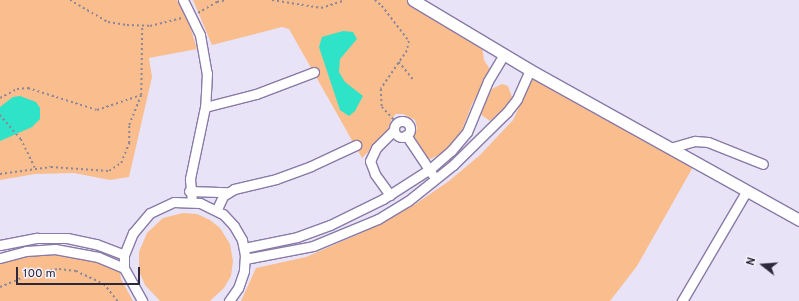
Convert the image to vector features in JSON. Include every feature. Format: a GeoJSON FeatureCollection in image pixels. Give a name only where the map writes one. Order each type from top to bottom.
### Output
{"type":"FeatureCollection","features":[{"type":"Feature","properties":{"kind":"street"},"geometry":{"type":"LineString","coordinates":[[184,0],[193,15],[207,66],[205,107],[191,168],[189,191],[192,201]]}},
{"type":"Feature","properties":{"kind":"street"},"geometry":{"type":"LineString","coordinates":[[414,0],[530,70],[746,192],[799,220]]}},
{"type":"Feature","properties":{"kind":"street"},"geometry":{"type":"LineString","coordinates":[[244,248],[297,237],[330,225],[390,195],[430,169],[451,151],[471,124],[485,88],[504,54]]}},
{"type":"Feature","properties":{"kind":"street"},"geometry":{"type":"LineString","coordinates":[[245,259],[300,249],[346,234],[408,201],[436,180],[483,133],[507,112],[517,99],[530,70]]}},
{"type":"Feature","properties":{"kind":"street"},"geometry":{"type":"LineString","coordinates":[[205,107],[256,94],[314,72]]}},
{"type":"Feature","properties":{"kind":"street"},"geometry":{"type":"LineString","coordinates":[[390,195],[375,174],[370,161],[376,148],[395,126],[403,121],[408,124],[410,130],[406,135],[400,136],[395,126]]}},
{"type":"Feature","properties":{"kind":"street"},"geometry":{"type":"LineString","coordinates":[[471,124],[483,133]]}},
{"type":"Feature","properties":{"kind":"street"},"geometry":{"type":"LineString","coordinates":[[406,135],[436,180]]}},
{"type":"Feature","properties":{"kind":"street"},"geometry":{"type":"LineString","coordinates":[[670,148],[695,141],[708,142],[763,164]]}},
{"type":"Feature","properties":{"kind":"street"},"geometry":{"type":"LineString","coordinates":[[189,191],[227,192],[311,166],[356,145]]}},
{"type":"Feature","properties":{"kind":"street"},"geometry":{"type":"LineString","coordinates":[[217,209],[227,192]]}},
{"type":"Feature","properties":{"kind":"street"},"geometry":{"type":"LineString","coordinates":[[682,301],[746,192]]}},
{"type":"Feature","properties":{"kind":"street"},"geometry":{"type":"LineString","coordinates":[[142,301],[124,268],[124,255],[133,233],[150,213],[174,202],[192,201],[217,209],[234,226],[244,248],[245,259],[242,279],[229,301]]}},
{"type":"Feature","properties":{"kind":"street"},"geometry":{"type":"LineString","coordinates":[[0,245],[37,238],[67,238],[96,244],[124,255]]}},
{"type":"Feature","properties":{"kind":"street"},"geometry":{"type":"LineString","coordinates":[[0,258],[26,251],[62,250],[98,257],[124,268]]}},
{"type":"Feature","properties":{"kind":"path"},"geometry":{"type":"LineString","coordinates":[[70,0],[108,22],[142,27],[193,15],[217,2],[227,0]]}},
{"type":"Feature","properties":{"kind":"path"},"geometry":{"type":"LineString","coordinates":[[272,0],[321,8],[345,0]]}},
{"type":"Feature","properties":{"kind":"path"},"geometry":{"type":"LineString","coordinates":[[375,0],[382,6],[410,41],[407,51],[385,81],[380,100],[382,107],[395,126]]}},
{"type":"Feature","properties":{"kind":"path"},"geometry":{"type":"LineString","coordinates":[[0,174],[35,169],[67,167],[102,171],[116,168],[127,154],[129,125],[141,95],[142,27]]}},
{"type":"Feature","properties":{"kind":"path"},"geometry":{"type":"LineString","coordinates":[[399,62],[413,79]]}},
{"type":"Feature","properties":{"kind":"path"},"geometry":{"type":"LineString","coordinates":[[0,98],[18,89],[28,88],[97,110],[141,95]]}},
{"type":"Feature","properties":{"kind":"path"},"geometry":{"type":"LineString","coordinates":[[0,115],[21,139],[35,169]]}},
{"type":"Feature","properties":{"kind":"path"},"geometry":{"type":"LineString","coordinates":[[0,287],[35,272],[46,269],[76,271],[104,284],[118,301]]}},
{"type":"Feature","properties":{"kind":"shaded area"},"geometry":{"type":"Polygon","coordinates":[[[0,0],[177,0],[186,13],[197,49],[149,58],[152,77],[129,177],[110,180],[74,173],[35,174],[0,180],[0,0]]]}},
{"type":"Feature","properties":{"kind":"shaded area"},"geometry":{"type":"Polygon","coordinates":[[[193,0],[411,0],[482,46],[484,60],[491,71],[472,104],[459,138],[439,155],[430,159],[427,157],[413,135],[417,128],[415,120],[403,114],[396,114],[391,120],[390,130],[362,158],[289,29],[282,27],[212,45],[193,0]]]}},
{"type":"Feature","properties":{"kind":"shaded area"},"geometry":{"type":"Polygon","coordinates":[[[343,31],[353,32],[357,39],[340,59],[339,72],[345,82],[363,96],[355,111],[349,116],[340,110],[319,47],[322,37],[343,31]]]}},
{"type":"Feature","properties":{"kind":"shaded area"},"geometry":{"type":"Polygon","coordinates":[[[533,78],[693,167],[637,266],[610,301],[241,301],[256,268],[306,257],[361,233],[414,205],[449,181],[480,155],[513,120],[533,78]]]}},
{"type":"Feature","properties":{"kind":"shaded area"},"geometry":{"type":"Polygon","coordinates":[[[502,84],[508,86],[512,97],[510,103],[490,121],[480,114],[492,89],[502,84]]]}},
{"type":"Feature","properties":{"kind":"shaded area"},"geometry":{"type":"Polygon","coordinates":[[[20,96],[36,102],[40,108],[40,119],[32,127],[0,141],[0,107],[13,97],[20,96]]]}},
{"type":"Feature","properties":{"kind":"shaded area"},"geometry":{"type":"Polygon","coordinates":[[[183,213],[197,214],[210,220],[220,228],[230,244],[233,261],[231,276],[224,288],[210,301],[160,301],[145,285],[139,271],[139,252],[147,233],[163,218],[183,213]]]}},
{"type":"Feature","properties":{"kind":"shaded area"},"geometry":{"type":"Polygon","coordinates":[[[49,254],[119,265],[121,279],[133,301],[0,301],[0,264],[21,257],[49,254]]]}}]}
